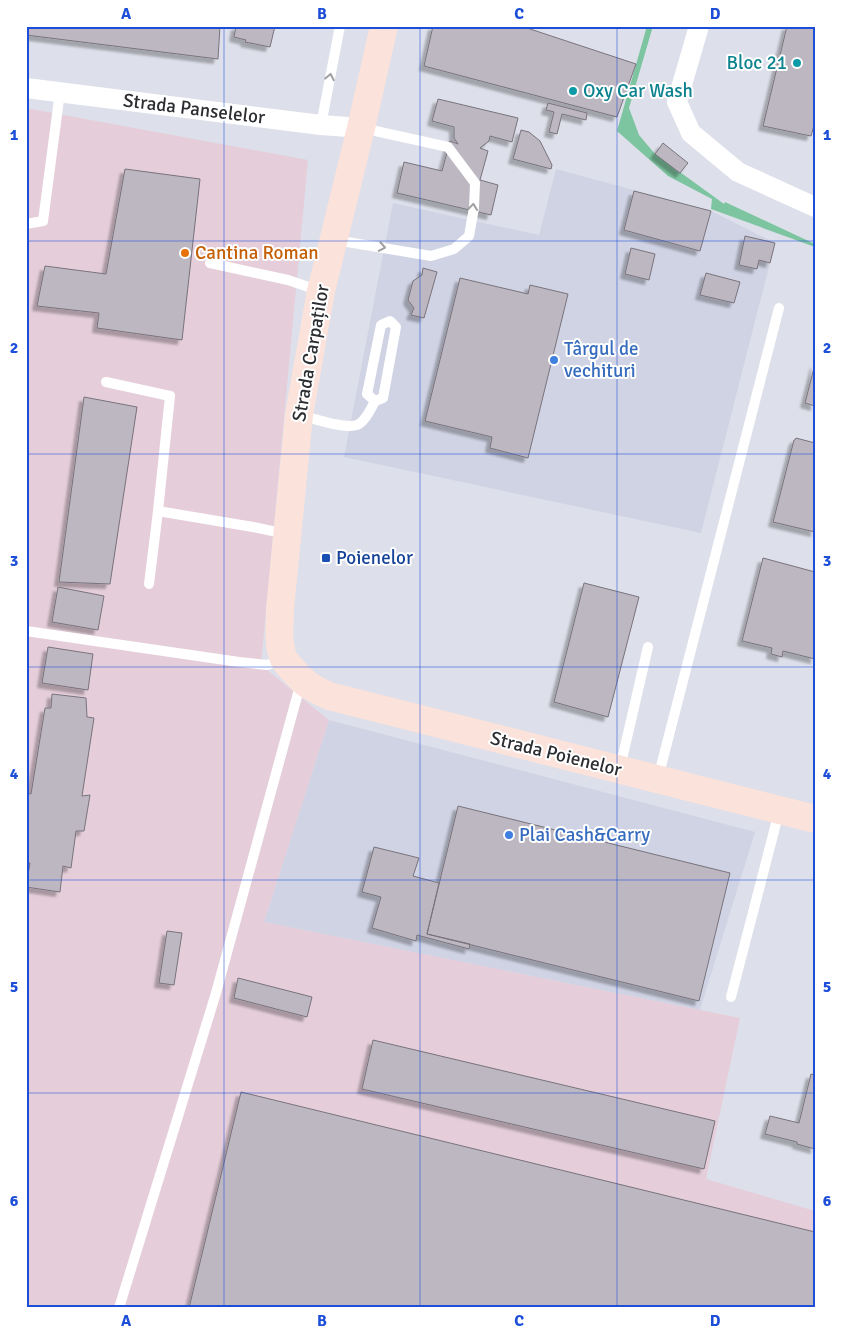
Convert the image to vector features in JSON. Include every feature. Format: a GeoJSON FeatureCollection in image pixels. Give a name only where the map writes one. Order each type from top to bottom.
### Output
{"type":"FeatureCollection","features":[{"type":"Feature","properties":{"kind":"main road","name":"Strada Carpaților"},"geometry":{"type":"LineString","coordinates":[[293,670],[281,647],[279,632],[299,415],[321,291],[384,26]]}},
{"type":"Feature","properties":{"kind":"main road","name":"Strada Poienelor"},"geometry":{"type":"LineString","coordinates":[[293,670],[314,690],[329,696],[815,819]]}},
{"type":"Feature","properties":{"kind":"street"},"geometry":{"type":"LineString","coordinates":[[699,26],[677,102],[690,133],[738,172],[815,207]]}},
{"type":"Feature","properties":{"kind":"street","name":"Strada Panselelor"},"geometry":{"type":"LineString","coordinates":[[26,88],[321,125],[361,128]]}},
{"type":"Feature","properties":{"kind":"lane"},"geometry":{"type":"LineString","coordinates":[[321,125],[340,26]]}},
{"type":"Feature","properties":{"kind":"lane"},"geometry":{"type":"LineString","coordinates":[[26,224],[43,221],[60,92]]}},
{"type":"Feature","properties":{"kind":"lane"},"geometry":{"type":"LineString","coordinates":[[334,239],[432,256],[454,249],[468,236],[474,208],[475,182],[448,147],[361,128]]}},
{"type":"Feature","properties":{"kind":"lane"},"geometry":{"type":"LineString","coordinates":[[210,263],[288,280],[321,291]]}},
{"type":"Feature","properties":{"kind":"lane"},"geometry":{"type":"LineString","coordinates":[[658,779],[779,308]]}},
{"type":"Feature","properties":{"kind":"lane"},"geometry":{"type":"LineString","coordinates":[[299,415],[346,426],[358,425],[365,418],[375,401],[382,398],[396,327],[390,321],[381,325],[367,394],[375,401]]}},
{"type":"Feature","properties":{"kind":"lane"},"geometry":{"type":"LineString","coordinates":[[106,382],[170,396],[149,584]]}},
{"type":"Feature","properties":{"kind":"lane"},"geometry":{"type":"LineString","coordinates":[[158,511],[287,534]]}},
{"type":"Feature","properties":{"kind":"lane"},"geometry":{"type":"LineString","coordinates":[[26,631],[293,670],[216,993],[119,1308]]}},
{"type":"Feature","properties":{"kind":"lane"},"geometry":{"type":"LineString","coordinates":[[620,769],[648,647]]}},
{"type":"Feature","properties":{"kind":"lane"},"geometry":{"type":"LineString","coordinates":[[731,997],[780,810]]}},
{"type":"Feature","properties":{"kind":"shaded area"},"geometry":{"type":"Polygon","coordinates":[[[26,108],[308,160],[261,665],[329,720],[264,922],[740,1018],[706,1179],[815,1211],[815,1308],[26,1308],[26,108]]]}},
{"type":"Feature","properties":{"kind":"shaded area","name":"Târgul de vechituri"},"geometry":{"type":"Polygon","coordinates":[[[556,169],[711,211],[775,243],[701,533],[344,457],[393,203],[539,235],[556,169]]]}},
{"type":"Feature","properties":{"kind":"shaded area"},"geometry":{"type":"Polygon","coordinates":[[[329,720],[755,832],[700,1010],[264,922],[329,720]]]}},
{"type":"Feature","properties":{"kind":"green space"},"geometry":{"type":"Polygon","coordinates":[[[647,26],[653,26],[629,108],[639,135],[655,154],[724,204],[725,202],[815,244],[815,247],[711,209],[712,199],[668,176],[617,131],[647,26]]]}},
{"type":"Feature","properties":{"kind":"building"},"geometry":{"type":"Polygon","coordinates":[[[26,26],[220,26],[218,59],[26,35],[26,26]]]}},
{"type":"Feature","properties":{"kind":"building"},"geometry":{"type":"Polygon","coordinates":[[[236,26],[275,26],[270,47],[245,42],[246,40],[234,37],[236,26]]]}},
{"type":"Feature","properties":{"kind":"building","name":"Oxy Car Wash"},"geometry":{"type":"Polygon","coordinates":[[[433,26],[521,26],[636,64],[617,117],[424,66],[433,26]]]}},
{"type":"Feature","properties":{"kind":"building","name":"Bloc 21"},"geometry":{"type":"Polygon","coordinates":[[[787,26],[815,26],[815,122],[811,136],[763,126],[787,26]]]}},
{"type":"Feature","properties":{"kind":"building"},"geometry":{"type":"Polygon","coordinates":[[[438,99],[518,118],[512,142],[490,136],[489,141],[480,148],[488,151],[480,180],[498,185],[491,215],[397,193],[404,162],[442,171],[450,141],[458,144],[454,138],[454,127],[432,121],[438,99]]]}},
{"type":"Feature","properties":{"kind":"building"},"geometry":{"type":"Polygon","coordinates":[[[548,103],[587,113],[586,120],[562,114],[557,134],[549,132],[554,112],[546,110],[548,103]]]}},
{"type":"Feature","properties":{"kind":"building"},"geometry":{"type":"Polygon","coordinates":[[[521,130],[529,132],[540,141],[552,165],[551,169],[513,159],[521,130]]]}},
{"type":"Feature","properties":{"kind":"building"},"geometry":{"type":"Polygon","coordinates":[[[663,143],[688,163],[680,173],[655,154],[663,143]]]}},
{"type":"Feature","properties":{"kind":"building"},"geometry":{"type":"Polygon","coordinates":[[[125,169],[200,179],[182,340],[97,328],[99,313],[37,306],[45,266],[106,274],[125,169]]]}},
{"type":"Feature","properties":{"kind":"building"},"geometry":{"type":"Polygon","coordinates":[[[634,191],[711,211],[700,251],[624,230],[634,191]]]}},
{"type":"Feature","properties":{"kind":"building"},"geometry":{"type":"Polygon","coordinates":[[[745,236],[775,243],[770,263],[759,260],[757,269],[739,265],[745,236]]]}},
{"type":"Feature","properties":{"kind":"building"},"geometry":{"type":"Polygon","coordinates":[[[631,248],[655,254],[649,280],[625,274],[631,248]]]}},
{"type":"Feature","properties":{"kind":"building"},"geometry":{"type":"Polygon","coordinates":[[[423,268],[437,272],[424,318],[411,315],[414,308],[408,300],[413,281],[422,275],[423,268]]]}},
{"type":"Feature","properties":{"kind":"building"},"geometry":{"type":"Polygon","coordinates":[[[706,273],[740,282],[734,303],[700,295],[706,273]]]}},
{"type":"Feature","properties":{"kind":"building"},"geometry":{"type":"Polygon","coordinates":[[[460,278],[528,294],[530,285],[568,294],[528,458],[490,448],[492,437],[425,421],[460,278]]]}},
{"type":"Feature","properties":{"kind":"building"},"geometry":{"type":"Polygon","coordinates":[[[815,364],[815,406],[805,403],[815,364]]]}},
{"type":"Feature","properties":{"kind":"building"},"geometry":{"type":"Polygon","coordinates":[[[84,397],[137,407],[110,584],[59,582],[84,397]]]}},
{"type":"Feature","properties":{"kind":"building"},"geometry":{"type":"Polygon","coordinates":[[[796,438],[815,443],[815,532],[773,522],[796,438]]]}},
{"type":"Feature","properties":{"kind":"building"},"geometry":{"type":"Polygon","coordinates":[[[763,558],[815,572],[815,659],[783,651],[782,657],[771,654],[772,648],[742,641],[763,558]]]}},
{"type":"Feature","properties":{"kind":"building"},"geometry":{"type":"Polygon","coordinates":[[[584,583],[639,597],[608,717],[554,702],[584,583]]]}},
{"type":"Feature","properties":{"kind":"building"},"geometry":{"type":"Polygon","coordinates":[[[58,587],[104,596],[98,630],[52,622],[58,587]]]}},
{"type":"Feature","properties":{"kind":"building"},"geometry":{"type":"Polygon","coordinates":[[[48,647],[93,654],[88,690],[42,683],[48,647]]]}},
{"type":"Feature","properties":{"kind":"building"},"geometry":{"type":"Polygon","coordinates":[[[52,694],[86,698],[87,717],[94,718],[82,796],[90,795],[84,831],[76,831],[71,868],[63,866],[60,892],[26,887],[30,863],[26,862],[26,793],[31,794],[45,708],[51,708],[52,694]]]}},
{"type":"Feature","properties":{"kind":"building"},"geometry":{"type":"Polygon","coordinates":[[[458,806],[730,873],[699,1001],[427,934],[458,806]]]}},
{"type":"Feature","properties":{"kind":"building"},"geometry":{"type":"Polygon","coordinates":[[[374,847],[419,858],[413,876],[439,883],[427,934],[470,944],[469,949],[417,935],[416,941],[372,928],[381,897],[362,892],[374,847]]]}},
{"type":"Feature","properties":{"kind":"building"},"geometry":{"type":"Polygon","coordinates":[[[167,931],[182,933],[174,985],[159,983],[167,931]]]}},
{"type":"Feature","properties":{"kind":"building"},"geometry":{"type":"Polygon","coordinates":[[[238,978],[312,997],[307,1017],[234,998],[238,978]]]}},
{"type":"Feature","properties":{"kind":"building"},"geometry":{"type":"Polygon","coordinates":[[[373,1040],[715,1121],[704,1169],[362,1089],[373,1040]]]}},
{"type":"Feature","properties":{"kind":"building"},"geometry":{"type":"Polygon","coordinates":[[[811,1074],[815,1075],[815,1149],[797,1144],[797,1142],[765,1134],[770,1116],[799,1123],[811,1074]]]}},
{"type":"Feature","properties":{"kind":"building"},"geometry":{"type":"Polygon","coordinates":[[[241,1092],[815,1232],[815,1308],[189,1308],[241,1092]]]}},
{"type":"Feature","properties":{"kind":"place","name":"Bloc 21"},"geometry":{"type":"Point","coordinates":[797,63]}},
{"type":"Feature","properties":{"kind":"place","name":"Oxy Car Wash"},"geometry":{"type":"Point","coordinates":[573,91]}},
{"type":"Feature","properties":{"kind":"place","name":"Cantina Roman"},"geometry":{"type":"Point","coordinates":[185,253]}},
{"type":"Feature","properties":{"kind":"place","name":"Târgul de vechituri"},"geometry":{"type":"Point","coordinates":[554,360]}},
{"type":"Feature","properties":{"kind":"place","name":"Poienelor"},"geometry":{"type":"Point","coordinates":[326,558]}},
{"type":"Feature","properties":{"kind":"place","name":"Plai Cash&Carry"},"geometry":{"type":"Point","coordinates":[509,835]}}]}
